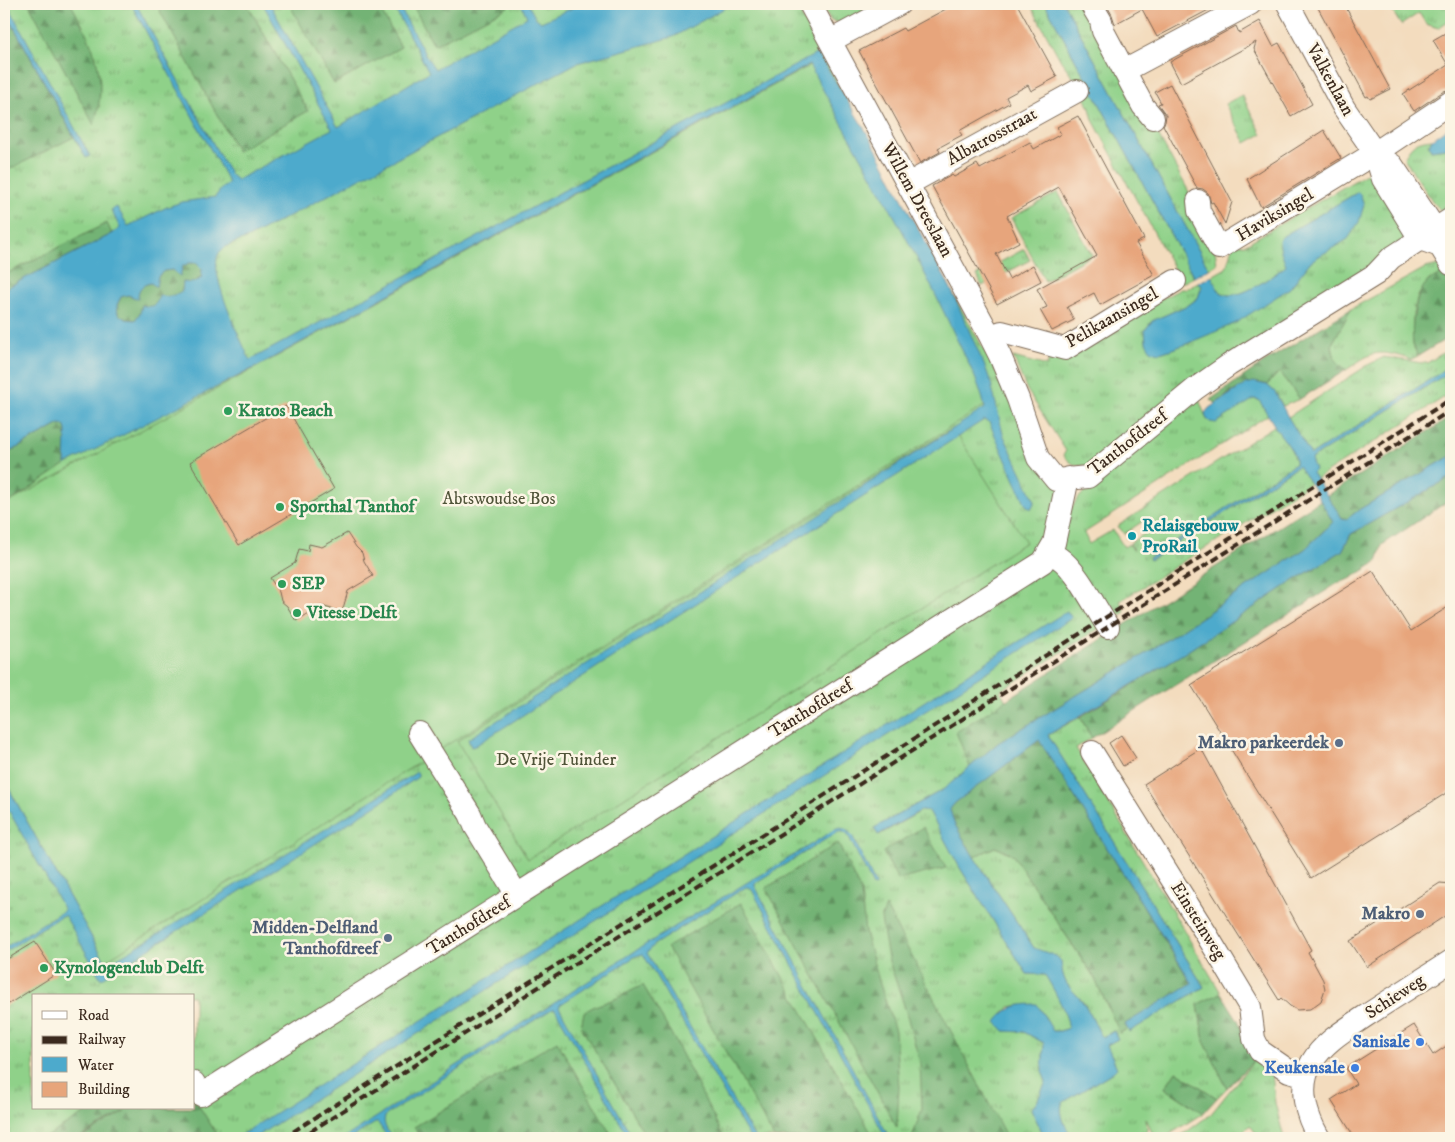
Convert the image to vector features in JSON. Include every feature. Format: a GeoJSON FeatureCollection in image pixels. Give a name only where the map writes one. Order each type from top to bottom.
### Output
{"type":"FeatureCollection","features":[{"type":"Feature","properties":{"kind":"street","name":"Willem Dreeslaan"},"geometry":{"type":"LineString","coordinates":[[810,4],[990,336],[1018,399],[1038,458],[1056,480],[1068,478]]}},
{"type":"Feature","properties":{"kind":"street"},"geometry":{"type":"LineString","coordinates":[[830,41],[899,4]]}},
{"type":"Feature","properties":{"kind":"street"},"geometry":{"type":"LineString","coordinates":[[1091,4],[1101,22],[1103,31],[1143,106],[1153,118]]}},
{"type":"Feature","properties":{"kind":"street"},"geometry":{"type":"LineString","coordinates":[[1124,71],[1250,4]]}},
{"type":"Feature","properties":{"kind":"street","name":"Valkenlaan"},"geometry":{"type":"LineString","coordinates":[[1288,4],[1344,108],[1375,153],[1392,165],[1441,239]]}},
{"type":"Feature","properties":{"kind":"street","name":"Albatrosstraat"},"geometry":{"type":"LineString","coordinates":[[908,184],[1077,91]]}},
{"type":"Feature","properties":{"kind":"street"},"geometry":{"type":"LineString","coordinates":[[1375,153],[1451,102]]}},
{"type":"Feature","properties":{"kind":"street","name":"Haviksingel"},"geometry":{"type":"LineString","coordinates":[[1198,201],[1199,211],[1219,248],[1375,153]]}},
{"type":"Feature","properties":{"kind":"street","name":"Tanthofdreef"},"geometry":{"type":"LineString","coordinates":[[195,1084],[202,1095],[1043,562],[1054,544],[1068,478],[1088,477],[1195,389],[1229,365],[1376,274],[1391,258],[1441,239]]}},
{"type":"Feature","properties":{"kind":"street","name":"Pelikaansingel"},"geometry":{"type":"LineString","coordinates":[[990,336],[1002,332],[1065,349],[1174,281]]}},
{"type":"Feature","properties":{"kind":"street"},"geometry":{"type":"LineString","coordinates":[[1048,554],[1059,558],[1068,566],[1108,628]]}},
{"type":"Feature","properties":{"kind":"street"},"geometry":{"type":"LineString","coordinates":[[419,734],[470,814],[475,826],[517,895]]}},
{"type":"Feature","properties":{"kind":"street","name":"Einsteinweg"},"geometry":{"type":"LineString","coordinates":[[1092,752],[1250,1007],[1254,1039],[1260,1051],[1289,1071],[1306,1076]]}},
{"type":"Feature","properties":{"kind":"street","name":"Schieweg"},"geometry":{"type":"LineString","coordinates":[[1319,1138],[1308,1117],[1304,1100],[1306,1076],[1311,1062],[1324,1046],[1336,1036],[1451,961]]}},
{"type":"Feature","properties":{"kind":"green space","name":"Abtswoudse Bos"},"geometry":{"type":"Polygon","coordinates":[[[4,4],[795,4],[1071,509],[1085,491],[1198,397],[1207,420],[1254,399],[1260,400],[1268,415],[1084,533],[1089,544],[1113,530],[1124,547],[1129,544],[1134,551],[1130,543],[1152,529],[1146,519],[1124,534],[1118,527],[1120,524],[1274,426],[1291,450],[1295,464],[1149,558],[1150,560],[1298,466],[1310,483],[1120,601],[1125,612],[1000,691],[1023,728],[998,743],[944,789],[874,828],[879,835],[923,810],[929,810],[960,868],[1027,974],[1045,975],[1056,993],[1066,1016],[1068,1028],[1053,1031],[1020,1005],[1010,1007],[1003,1013],[1004,1031],[1024,1032],[1044,1043],[1042,1070],[1046,1082],[1037,1102],[1031,1109],[1045,1138],[4,1138],[4,4]]]}},
{"type":"Feature","properties":{"kind":"green space"},"geometry":{"type":"Polygon","coordinates":[[[29,4],[71,4],[86,33],[97,62],[100,92],[94,125],[29,4]]]}},
{"type":"Feature","properties":{"kind":"green space"},"geometry":{"type":"Polygon","coordinates":[[[156,4],[247,4],[308,111],[237,151],[156,4]]]}},
{"type":"Feature","properties":{"kind":"green space"},"geometry":{"type":"Polygon","coordinates":[[[289,4],[377,4],[401,47],[334,84],[289,4]]]}},
{"type":"Feature","properties":{"kind":"green space"},"geometry":{"type":"Polygon","coordinates":[[[412,4],[506,4],[508,7],[434,45],[412,4]]]}},
{"type":"Feature","properties":{"kind":"green space"},"geometry":{"type":"Polygon","coordinates":[[[821,4],[876,4],[842,23],[831,21],[821,4]]]}},
{"type":"Feature","properties":{"kind":"green space"},"geometry":{"type":"Polygon","coordinates":[[[1030,4],[1045,4],[1194,277],[1181,282],[1093,120],[1090,108],[1071,74],[1061,61],[1030,4]]]}},
{"type":"Feature","properties":{"kind":"green space"},"geometry":{"type":"Polygon","coordinates":[[[1064,4],[1087,4],[1195,203],[1215,250],[1217,264],[1209,269],[1064,4]]]}},
{"type":"Feature","properties":{"kind":"green space"},"geometry":{"type":"Polygon","coordinates":[[[1388,4],[1451,4],[1451,19],[1438,28],[1426,24],[1419,13],[1401,25],[1388,4]]]}},
{"type":"Feature","properties":{"kind":"green space"},"geometry":{"type":"Polygon","coordinates":[[[4,9],[74,137],[4,172],[4,9]]]}},
{"type":"Feature","properties":{"kind":"green space"},"geometry":{"type":"Polygon","coordinates":[[[813,64],[979,357],[987,404],[105,961],[4,780],[4,505],[813,64]]]}},
{"type":"Feature","properties":{"kind":"green space"},"geometry":{"type":"Polygon","coordinates":[[[1242,95],[1262,134],[1246,143],[1225,104],[1242,95]]]}},
{"type":"Feature","properties":{"kind":"green space"},"geometry":{"type":"Polygon","coordinates":[[[1432,139],[1429,145],[1431,150],[1451,146],[1451,205],[1441,211],[1404,158],[1409,149],[1415,144],[1422,140],[1432,139]]]}},
{"type":"Feature","properties":{"kind":"green space"},"geometry":{"type":"Polygon","coordinates":[[[1373,170],[1405,227],[1405,237],[1395,251],[1091,464],[1075,465],[1066,458],[1063,454],[1066,451],[1027,390],[1013,357],[1047,366],[1051,353],[1181,289],[1186,289],[1197,283],[1202,286],[1198,298],[1190,304],[1152,321],[1145,330],[1146,342],[1160,353],[1192,342],[1290,288],[1311,261],[1347,239],[1364,205],[1361,196],[1358,192],[1283,236],[1281,252],[1287,266],[1255,287],[1229,295],[1220,292],[1212,276],[1226,268],[1231,255],[1232,245],[1246,244],[1373,170]]]}},
{"type":"Feature","properties":{"kind":"green space"},"geometry":{"type":"Polygon","coordinates":[[[1058,192],[1092,255],[1045,281],[1011,218],[1058,192]]]}},
{"type":"Feature","properties":{"kind":"green space"},"geometry":{"type":"Polygon","coordinates":[[[107,223],[112,234],[4,289],[4,275],[107,223]]]}},
{"type":"Feature","properties":{"kind":"green space"},"geometry":{"type":"Polygon","coordinates":[[[1024,249],[1030,260],[982,286],[977,275],[1024,249]]]}},
{"type":"Feature","properties":{"kind":"green space"},"geometry":{"type":"Polygon","coordinates":[[[189,263],[196,263],[202,269],[199,280],[183,282],[182,291],[163,298],[144,311],[135,320],[126,319],[118,314],[117,305],[121,297],[138,291],[143,285],[151,283],[164,271],[189,263]]]}},
{"type":"Feature","properties":{"kind":"green space"},"geometry":{"type":"Polygon","coordinates":[[[1439,265],[1444,273],[1429,280],[1418,296],[1413,314],[1413,345],[1418,356],[1410,360],[1387,353],[1374,354],[1346,370],[1335,359],[1332,344],[1351,309],[1425,268],[1439,265]]]}},
{"type":"Feature","properties":{"kind":"green space"},"geometry":{"type":"Polygon","coordinates":[[[1444,273],[1451,285],[1451,336],[1418,356],[1413,346],[1412,337],[1414,314],[1418,298],[1426,284],[1444,273]]]}},
{"type":"Feature","properties":{"kind":"green space"},"geometry":{"type":"Polygon","coordinates":[[[1351,309],[1332,344],[1335,359],[1346,370],[1300,399],[1279,372],[1267,385],[1253,383],[1234,391],[1216,403],[1210,400],[1263,363],[1351,309]]]}},
{"type":"Feature","properties":{"kind":"green space"},"geometry":{"type":"Polygon","coordinates":[[[1451,348],[1451,366],[1311,455],[1288,417],[1368,365],[1384,357],[1427,363],[1451,348]]]}},
{"type":"Feature","properties":{"kind":"green space"},"geometry":{"type":"Polygon","coordinates":[[[1451,371],[1451,393],[1316,479],[1312,473],[1311,459],[1451,371]]]}},
{"type":"Feature","properties":{"kind":"green space"},"geometry":{"type":"Polygon","coordinates":[[[1279,372],[1300,399],[1283,406],[1275,392],[1267,385],[1279,372]]]}},
{"type":"Feature","properties":{"kind":"green space"},"geometry":{"type":"Polygon","coordinates":[[[1451,417],[1451,456],[1360,509],[1347,519],[1340,517],[1326,496],[1451,417]]]}},
{"type":"Feature","properties":{"kind":"green space"},"geometry":{"type":"Polygon","coordinates":[[[60,424],[64,425],[66,430],[65,465],[4,506],[4,455],[60,424]]]}},
{"type":"Feature","properties":{"kind":"green space","name":"De Vrije Tuinder"},"geometry":{"type":"Polygon","coordinates":[[[953,428],[1026,542],[528,859],[457,741],[953,428]]]}},
{"type":"Feature","properties":{"kind":"green space"},"geometry":{"type":"Polygon","coordinates":[[[1451,477],[1451,499],[1382,545],[1377,562],[1350,579],[1338,583],[1092,738],[1080,717],[1186,652],[1342,551],[1351,534],[1451,477]]]}},
{"type":"Feature","properties":{"kind":"green space"},"geometry":{"type":"Polygon","coordinates":[[[1321,500],[1334,521],[1305,549],[1148,652],[998,743],[970,767],[956,732],[1321,500]]]}},
{"type":"Feature","properties":{"kind":"green space"},"geometry":{"type":"Polygon","coordinates":[[[1080,717],[1092,738],[1076,748],[1221,993],[1198,1005],[1204,1041],[1227,1088],[1217,1098],[1176,1071],[1165,1088],[1203,1113],[1164,1138],[1154,1138],[1146,1118],[1148,1138],[1072,1138],[1062,1117],[1062,1103],[1113,1072],[1107,1045],[1117,1039],[1114,1031],[1102,1037],[1085,1005],[1068,986],[1061,961],[1034,948],[974,857],[995,847],[1012,854],[1094,977],[1120,1033],[1127,1029],[1129,1031],[1204,987],[1048,735],[1080,717]]]}},
{"type":"Feature","properties":{"kind":"green space"},"geometry":{"type":"Polygon","coordinates":[[[1039,740],[1192,984],[1125,1024],[1127,1029],[1120,1033],[1094,977],[1012,854],[995,847],[974,857],[954,823],[950,809],[955,803],[1039,740]]]}},
{"type":"Feature","properties":{"kind":"green space"},"geometry":{"type":"Polygon","coordinates":[[[923,827],[946,868],[898,880],[883,852],[923,827]]]}},
{"type":"Feature","properties":{"kind":"green space"},"geometry":{"type":"Polygon","coordinates":[[[838,843],[861,892],[865,932],[895,1031],[899,1087],[897,1128],[766,888],[838,843]]]}},
{"type":"Feature","properties":{"kind":"green space"},"geometry":{"type":"Polygon","coordinates":[[[741,903],[874,1138],[774,1138],[667,947],[741,903]]]}},
{"type":"Feature","properties":{"kind":"green space"},"geometry":{"type":"Polygon","coordinates":[[[886,907],[1007,1138],[912,1138],[922,1109],[920,1063],[905,1008],[888,958],[881,919],[886,907]]]}},
{"type":"Feature","properties":{"kind":"green space"},"geometry":{"type":"Polygon","coordinates":[[[643,985],[677,1044],[724,1138],[647,1138],[581,1027],[584,1012],[643,985]]]}},
{"type":"Feature","properties":{"kind":"green space"},"geometry":{"type":"Polygon","coordinates":[[[1221,993],[1238,1020],[1252,1056],[1255,1059],[1227,1088],[1204,1041],[1198,1004],[1221,993]]]}},
{"type":"Feature","properties":{"kind":"green space"},"geometry":{"type":"Polygon","coordinates":[[[557,1041],[613,1138],[420,1138],[414,1127],[557,1041]]]}},
{"type":"Feature","properties":{"kind":"green space"},"geometry":{"type":"Polygon","coordinates":[[[1255,1059],[1264,1071],[1272,1073],[1275,1103],[1284,1138],[1259,1138],[1250,1125],[1237,1138],[1178,1138],[1211,1114],[1255,1059]]]}},
{"type":"Feature","properties":{"kind":"green space"},"geometry":{"type":"Polygon","coordinates":[[[1176,1071],[1217,1098],[1203,1113],[1165,1088],[1176,1071]]]}},
{"type":"Feature","properties":{"kind":"green space"},"geometry":{"type":"Polygon","coordinates":[[[195,1100],[218,1136],[214,1138],[80,1138],[125,1112],[78,1138],[44,1138],[91,1110],[195,1110],[195,1100]]]}},
{"type":"Feature","properties":{"kind":"water"},"geometry":{"type":"Polygon","coordinates":[[[4,4],[7,4],[90,156],[86,158],[4,9],[4,4]]]}},
{"type":"Feature","properties":{"kind":"water"},"geometry":{"type":"Polygon","coordinates":[[[131,4],[136,4],[230,174],[237,180],[332,129],[263,4],[270,4],[338,127],[429,72],[392,4],[398,4],[435,69],[527,17],[521,4],[528,4],[535,17],[541,22],[581,4],[732,4],[673,37],[577,63],[246,239],[224,248],[219,253],[217,262],[221,289],[250,360],[818,53],[872,141],[950,287],[986,369],[1003,434],[1035,501],[1031,509],[1026,505],[989,422],[984,420],[471,747],[468,739],[985,408],[974,376],[917,258],[809,65],[254,368],[65,465],[66,430],[64,425],[60,424],[4,455],[4,289],[112,234],[120,228],[111,210],[117,207],[128,226],[167,207],[182,202],[215,197],[229,183],[131,4]],[[189,263],[183,266],[180,276],[172,270],[164,271],[158,276],[156,287],[151,283],[141,288],[138,299],[128,295],[121,297],[117,305],[118,314],[126,319],[135,320],[140,313],[142,305],[154,305],[159,295],[171,296],[182,291],[183,282],[193,282],[201,278],[202,269],[196,263],[189,263]]]}},
{"type":"Feature","properties":{"kind":"water"},"geometry":{"type":"Polygon","coordinates":[[[1045,4],[1064,4],[1209,269],[1194,277],[1045,4]]]}},
{"type":"Feature","properties":{"kind":"water"},"geometry":{"type":"Polygon","coordinates":[[[1451,125],[1451,146],[1431,150],[1429,145],[1432,139],[1451,125]]]}},
{"type":"Feature","properties":{"kind":"water"},"geometry":{"type":"Polygon","coordinates":[[[1358,192],[1364,205],[1359,222],[1348,239],[1311,261],[1290,288],[1236,323],[1160,353],[1151,351],[1146,342],[1145,330],[1152,321],[1190,304],[1198,298],[1202,286],[1197,283],[1212,276],[1220,292],[1229,295],[1255,287],[1286,266],[1279,240],[1283,236],[1358,192]]]}},
{"type":"Feature","properties":{"kind":"water"},"geometry":{"type":"Polygon","coordinates":[[[1451,366],[1451,371],[1311,459],[1315,470],[1312,473],[1342,518],[1347,519],[1360,509],[1451,456],[1451,477],[1351,534],[1342,551],[1186,652],[1048,735],[1204,987],[1129,1032],[1125,1024],[1192,983],[1039,740],[955,803],[950,809],[954,823],[974,857],[1034,948],[1056,956],[1061,961],[1068,986],[1085,1005],[1102,1037],[1114,1031],[1118,1039],[1107,1045],[1117,1068],[1062,1103],[1062,1117],[1072,1138],[1045,1138],[1031,1109],[1037,1102],[1046,1082],[1042,1071],[1044,1043],[1024,1032],[1004,1031],[996,1022],[1005,1012],[1014,1007],[1037,1004],[1053,1031],[1068,1028],[1063,1009],[1052,986],[1045,975],[1027,974],[960,868],[929,811],[922,810],[878,835],[874,828],[944,789],[998,743],[1148,652],[1305,549],[1333,522],[1298,466],[1150,560],[1149,558],[1295,464],[1291,449],[1259,400],[1254,399],[1216,423],[1210,422],[1206,418],[1205,413],[1209,408],[1246,384],[1254,382],[1267,385],[1275,392],[1311,455],[1451,366]]]}},
{"type":"Feature","properties":{"kind":"water"},"geometry":{"type":"Polygon","coordinates":[[[1067,611],[1072,618],[254,1138],[236,1138],[1067,611]]]}},
{"type":"Feature","properties":{"kind":"water"},"geometry":{"type":"Polygon","coordinates":[[[417,772],[418,777],[380,803],[101,979],[65,916],[61,916],[4,952],[4,948],[64,910],[4,802],[4,780],[105,961],[109,963],[417,772]]]}},
{"type":"Feature","properties":{"kind":"water"},"geometry":{"type":"Polygon","coordinates":[[[840,828],[845,829],[852,835],[876,885],[873,886],[849,837],[842,832],[836,833],[755,883],[755,886],[889,1137],[886,1138],[751,888],[746,887],[655,944],[647,953],[755,1138],[750,1138],[643,954],[636,956],[559,1007],[633,1138],[629,1138],[555,1009],[552,1009],[386,1115],[384,1121],[392,1138],[388,1138],[378,1123],[375,1123],[351,1138],[344,1138],[640,948],[840,828]]]}},
{"type":"Feature","properties":{"kind":"building"},"geometry":{"type":"Polygon","coordinates":[[[955,4],[1017,4],[1057,77],[1031,91],[1028,85],[1006,97],[1009,103],[959,131],[962,135],[938,148],[940,152],[920,163],[859,51],[903,28],[905,31],[955,4]]]}},
{"type":"Feature","properties":{"kind":"building"},"geometry":{"type":"Polygon","coordinates":[[[1106,4],[1220,4],[1157,37],[1142,9],[1115,24],[1106,4]]]}},
{"type":"Feature","properties":{"kind":"building"},"geometry":{"type":"Polygon","coordinates":[[[1316,4],[1344,4],[1390,89],[1370,99],[1368,96],[1366,97],[1316,4]]]}},
{"type":"Feature","properties":{"kind":"building"},"geometry":{"type":"Polygon","coordinates":[[[1260,21],[1273,46],[1279,43],[1312,104],[1291,116],[1254,49],[1256,42],[1181,83],[1170,62],[1236,26],[1239,33],[1260,21]]]}},
{"type":"Feature","properties":{"kind":"building"},"geometry":{"type":"Polygon","coordinates":[[[1447,32],[1451,38],[1451,89],[1444,91],[1414,111],[1403,94],[1448,65],[1433,40],[1447,32]]]}},
{"type":"Feature","properties":{"kind":"building"},"geometry":{"type":"Polygon","coordinates":[[[1170,84],[1232,202],[1225,224],[1213,202],[1211,203],[1208,193],[1203,189],[1197,188],[1163,125],[1166,115],[1158,104],[1161,103],[1155,92],[1170,84]]]}},
{"type":"Feature","properties":{"kind":"building"},"geometry":{"type":"Polygon","coordinates":[[[1078,116],[1144,239],[1136,243],[1154,275],[1100,305],[1094,293],[1067,307],[1074,320],[1052,331],[1040,310],[1047,307],[1037,289],[1097,256],[1059,187],[1007,216],[1019,242],[996,254],[1009,279],[1033,265],[1041,281],[997,304],[932,186],[952,175],[954,177],[977,164],[980,169],[1030,142],[1034,149],[1061,134],[1057,127],[1078,116]]]}},
{"type":"Feature","properties":{"kind":"building"},"geometry":{"type":"Polygon","coordinates":[[[1324,130],[1341,158],[1261,207],[1247,179],[1324,130]]]}},
{"type":"Feature","properties":{"kind":"building"},"geometry":{"type":"Polygon","coordinates":[[[286,406],[334,489],[239,545],[190,462],[286,406]]]}},
{"type":"Feature","properties":{"kind":"building"},"geometry":{"type":"Polygon","coordinates":[[[347,533],[362,553],[364,561],[373,576],[348,591],[342,612],[321,606],[296,621],[287,606],[281,601],[279,592],[270,578],[295,563],[299,549],[308,551],[309,544],[322,547],[347,533]]]}},
{"type":"Feature","properties":{"kind":"building","name":"Makro"},"geometry":{"type":"Polygon","coordinates":[[[1373,571],[1411,631],[1451,605],[1451,790],[1311,878],[1191,685],[1373,571]]]}},
{"type":"Feature","properties":{"kind":"building"},"geometry":{"type":"Polygon","coordinates":[[[1121,735],[1136,758],[1123,766],[1109,743],[1121,735]]]}},
{"type":"Feature","properties":{"kind":"building"},"geometry":{"type":"Polygon","coordinates":[[[1201,748],[1311,950],[1308,952],[1323,980],[1325,989],[1321,1001],[1310,1009],[1297,1010],[1281,998],[1279,1000],[1144,784],[1201,748]]]}},
{"type":"Feature","properties":{"kind":"building"},"geometry":{"type":"Polygon","coordinates":[[[1440,883],[1451,884],[1451,912],[1367,967],[1350,941],[1440,883]]]}},
{"type":"Feature","properties":{"kind":"building"},"geometry":{"type":"Polygon","coordinates":[[[35,942],[56,974],[4,1007],[4,961],[35,942]]]}},
{"type":"Feature","properties":{"kind":"building"},"geometry":{"type":"Polygon","coordinates":[[[1414,1025],[1433,1055],[1451,1043],[1451,1138],[1355,1138],[1331,1100],[1356,1084],[1346,1068],[1414,1025]]]}},
{"type":"Feature","properties":{"kind":"railway"},"geometry":{"type":"LineString","coordinates":[[283,1138],[1451,399]]}},
{"type":"Feature","properties":{"kind":"railway"},"geometry":{"type":"LineString","coordinates":[[300,1138],[1451,410]]}},
{"type":"Feature","properties":{"kind":"place","name":"Kratos Beach"},"geometry":{"type":"Point","coordinates":[228,411]}},
{"type":"Feature","properties":{"kind":"place","name":"Sporthal Tanthof"},"geometry":{"type":"Point","coordinates":[280,507]}},
{"type":"Feature","properties":{"kind":"place","name":"Relaisgebouw ProRail"},"geometry":{"type":"Point","coordinates":[1132,536]}},
{"type":"Feature","properties":{"kind":"place","name":"SEP"},"geometry":{"type":"Point","coordinates":[282,584]}},
{"type":"Feature","properties":{"kind":"place","name":"Vitesse Delft"},"geometry":{"type":"Point","coordinates":[297,613]}},
{"type":"Feature","properties":{"kind":"place","name":"Makro parkeerdek"},"geometry":{"type":"Point","coordinates":[1339,743]}},
{"type":"Feature","properties":{"kind":"place","name":"Makro"},"geometry":{"type":"Point","coordinates":[1420,914]}},
{"type":"Feature","properties":{"kind":"place","name":"Midden-Delfland Tanthofdreef"},"geometry":{"type":"Point","coordinates":[388,938]}},
{"type":"Feature","properties":{"kind":"place","name":"Kynologenclub Delft"},"geometry":{"type":"Point","coordinates":[44,968]}},
{"type":"Feature","properties":{"kind":"place","name":"Sanisale"},"geometry":{"type":"Point","coordinates":[1420,1042]}},
{"type":"Feature","properties":{"kind":"place","name":"Keukensale"},"geometry":{"type":"Point","coordinates":[1355,1068]}}]}
